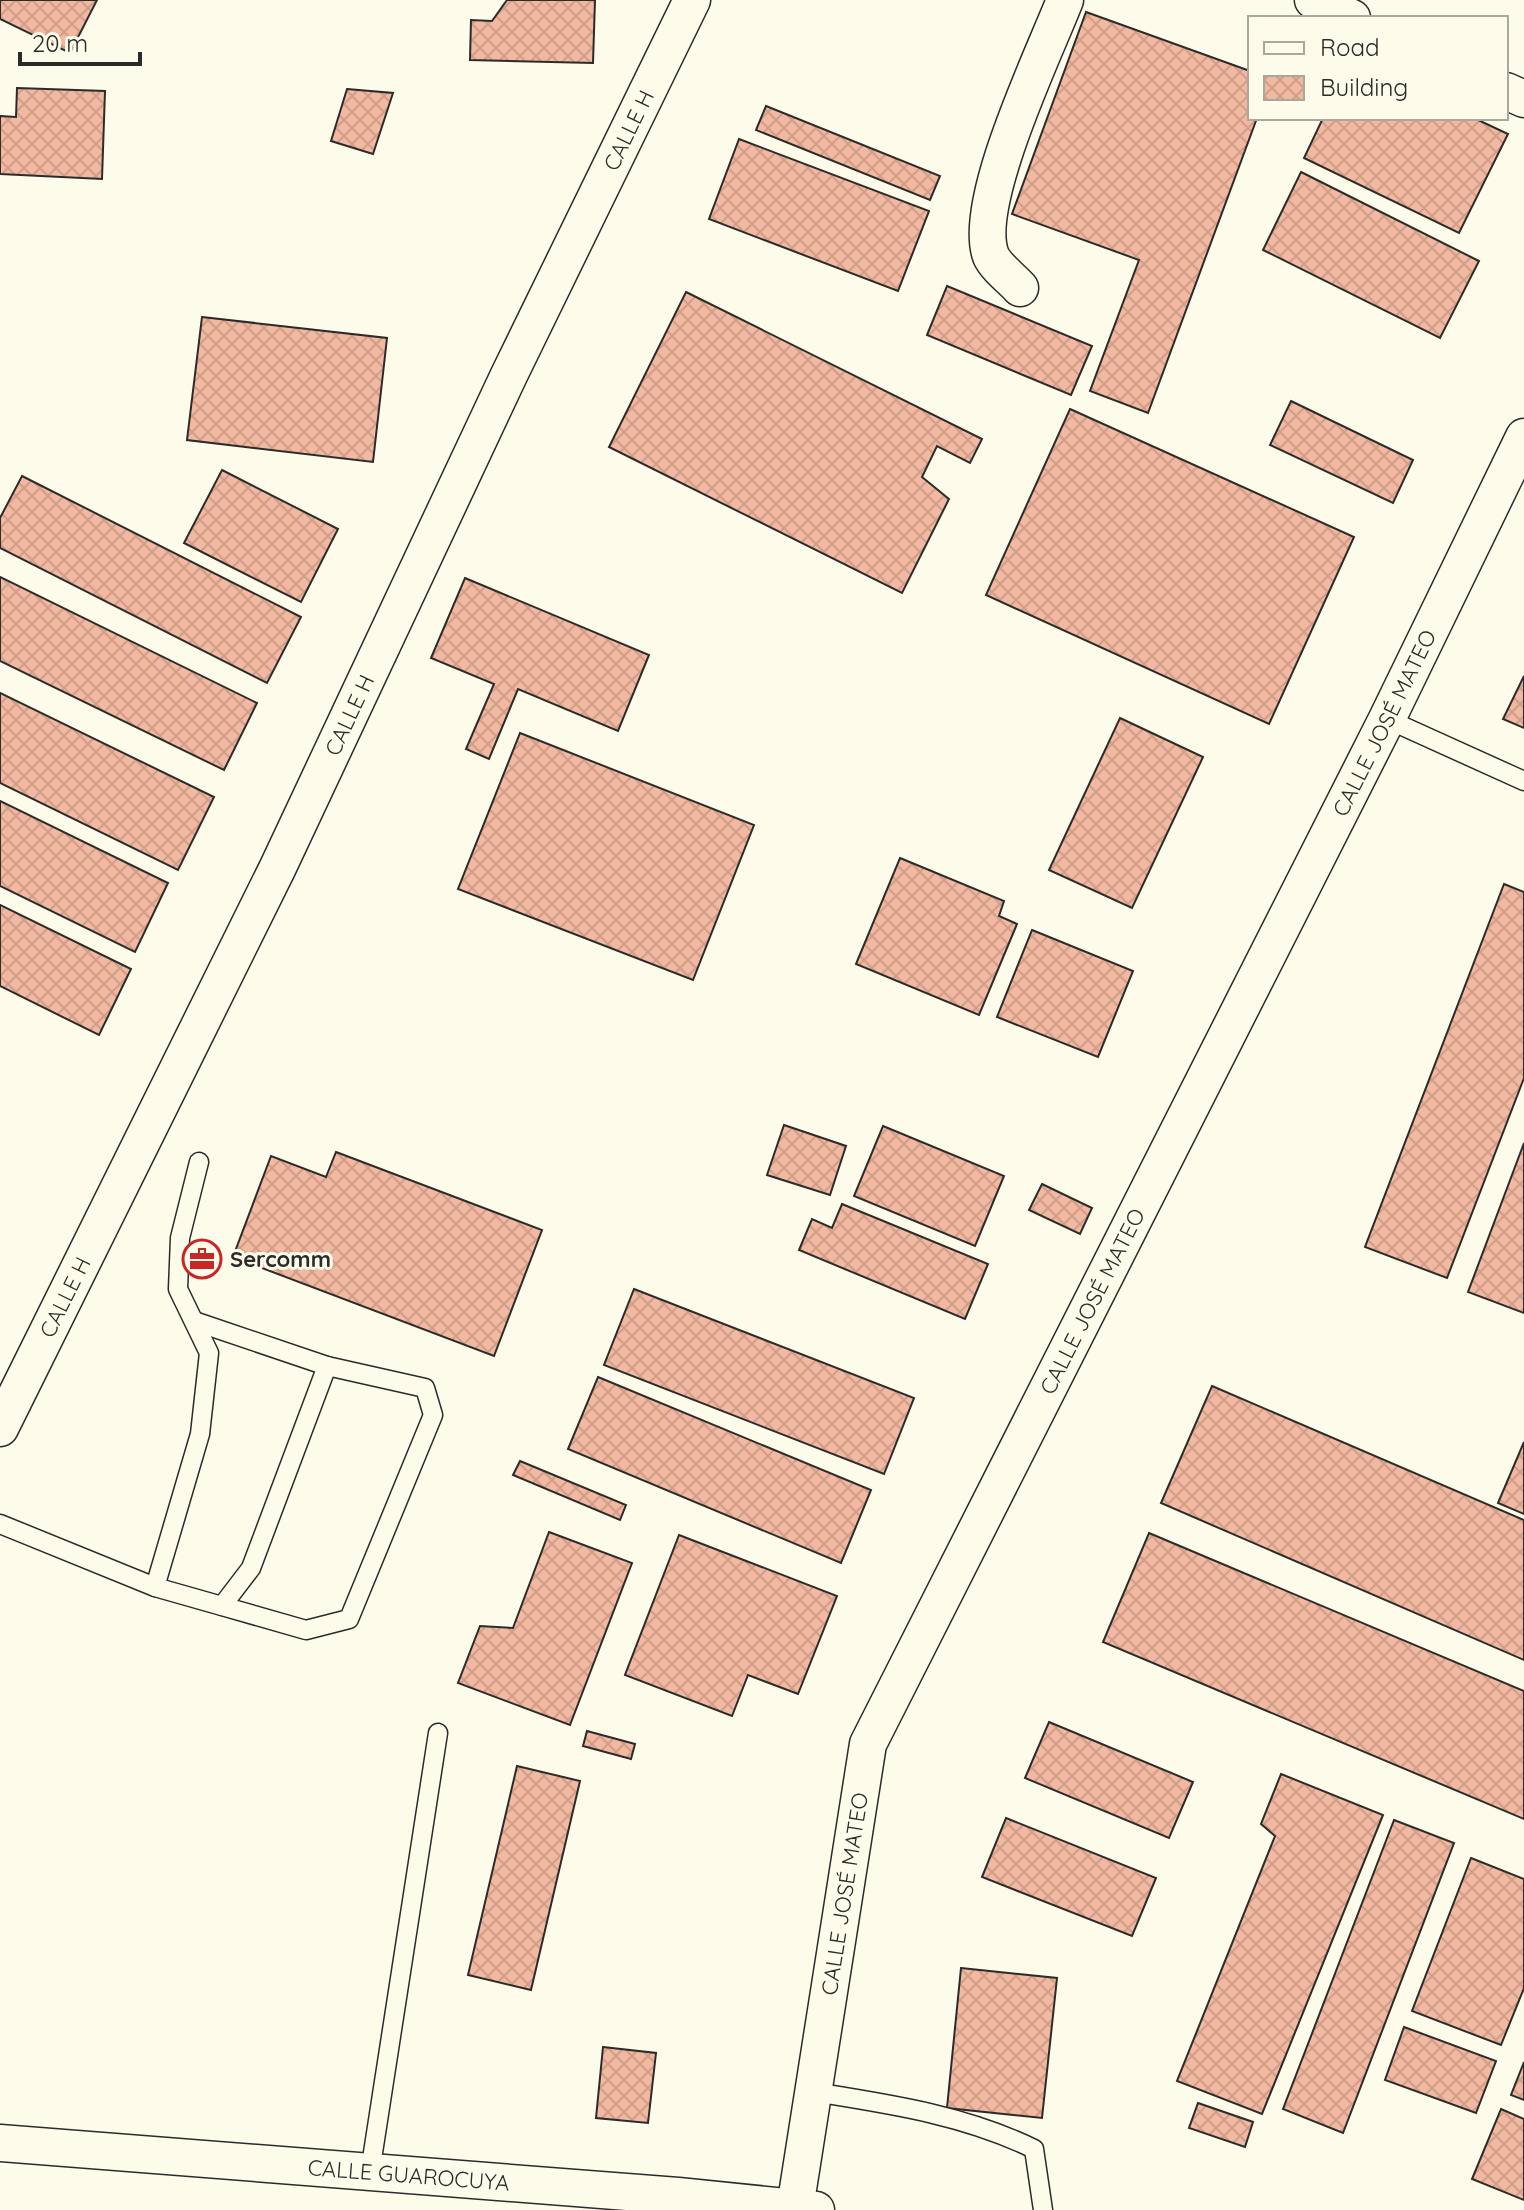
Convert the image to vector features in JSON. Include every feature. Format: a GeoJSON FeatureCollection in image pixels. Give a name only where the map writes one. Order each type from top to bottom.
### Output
{"type":"FeatureCollection","features":[{"type":"Feature","properties":{"kind":"street","name":"CALLE H"},"geometry":{"type":"LineString","coordinates":[[0,1428],[278,867],[509,375],[692,0]]}},
{"type":"Feature","properties":{"kind":"street"},"geometry":{"type":"LineString","coordinates":[[1020,288],[992,257],[987,224],[994,184],[1065,0]]}},
{"type":"Feature","properties":{"kind":"street"},"geometry":{"type":"LineString","coordinates":[[1313,0],[1348,16]]}},
{"type":"Feature","properties":{"kind":"street","name":"CALLE JOSÉ MATEO"},"geometry":{"type":"LineString","coordinates":[[806,2209],[814,2092],[868,1744],[1387,719],[1524,437]]}},
{"type":"Feature","properties":{"kind":"street","name":"CALLE GUAROCUYA"},"geometry":{"type":"LineString","coordinates":[[0,2143],[370,2172],[678,2203],[806,2209]]}},
{"type":"Feature","properties":{"kind":"lane"},"geometry":{"type":"LineString","coordinates":[[1387,719],[1524,781]]}},
{"type":"Feature","properties":{"kind":"lane"},"geometry":{"type":"LineString","coordinates":[[155,1587],[200,1434],[209,1353],[178,1289],[180,1238],[199,1162]]}},
{"type":"Feature","properties":{"kind":"lane"},"geometry":{"type":"LineString","coordinates":[[0,1524],[155,1587],[306,1630],[349,1619],[433,1415],[425,1388],[327,1366],[194,1321]]}},
{"type":"Feature","properties":{"kind":"lane"},"geometry":{"type":"LineString","coordinates":[[222,1606],[251,1568],[327,1366]]}},
{"type":"Feature","properties":{"kind":"lane"},"geometry":{"type":"LineString","coordinates":[[370,2172],[438,1733]]}},
{"type":"Feature","properties":{"kind":"lane"},"geometry":{"type":"LineString","coordinates":[[814,2092],[906,2107],[995,2130],[1034,2149],[1043,2210]]}},
{"type":"Feature","properties":{"kind":"building"},"geometry":{"type":"Polygon","coordinates":[[[0,0],[97,0],[70,53],[0,19],[0,0]]]}},
{"type":"Feature","properties":{"kind":"building"},"geometry":{"type":"Polygon","coordinates":[[[507,0],[595,0],[593,63],[470,60],[471,20],[492,21],[507,0]]]}},
{"type":"Feature","properties":{"kind":"building"},"geometry":{"type":"Polygon","coordinates":[[[1086,12],[1248,70],[1248,120],[1256,120],[1148,413],[1090,391],[1139,260],[1012,214],[1086,12]]]}},
{"type":"Feature","properties":{"kind":"building"},"geometry":{"type":"Polygon","coordinates":[[[17,88],[105,91],[102,179],[0,174],[0,116],[16,117],[17,88]]]}},
{"type":"Feature","properties":{"kind":"building"},"geometry":{"type":"Polygon","coordinates":[[[347,89],[393,93],[373,154],[331,141],[347,89]]]}},
{"type":"Feature","properties":{"kind":"building"},"geometry":{"type":"Polygon","coordinates":[[[766,106],[940,176],[930,200],[756,130],[766,106]]]}},
{"type":"Feature","properties":{"kind":"building"},"geometry":{"type":"Polygon","coordinates":[[[1322,120],[1478,120],[1508,134],[1459,233],[1304,158],[1322,120]]]}},
{"type":"Feature","properties":{"kind":"building"},"geometry":{"type":"Polygon","coordinates":[[[739,139],[929,211],[898,291],[709,219],[739,139]]]}},
{"type":"Feature","properties":{"kind":"building"},"geometry":{"type":"Polygon","coordinates":[[[1301,172],[1479,261],[1440,338],[1263,250],[1301,172]]]}},
{"type":"Feature","properties":{"kind":"building"},"geometry":{"type":"Polygon","coordinates":[[[947,286],[1092,346],[1071,395],[927,335],[947,286]]]}},
{"type":"Feature","properties":{"kind":"building"},"geometry":{"type":"Polygon","coordinates":[[[686,292],[982,439],[970,463],[937,446],[922,477],[949,499],[902,593],[609,447],[686,292]]]}},
{"type":"Feature","properties":{"kind":"building"},"geometry":{"type":"Polygon","coordinates":[[[202,317],[387,338],[373,462],[187,440],[202,317]]]}},
{"type":"Feature","properties":{"kind":"building"},"geometry":{"type":"Polygon","coordinates":[[[1291,401],[1413,460],[1393,503],[1270,445],[1291,401]]]}},
{"type":"Feature","properties":{"kind":"building"},"geometry":{"type":"Polygon","coordinates":[[[1070,409],[1354,537],[1269,724],[986,595],[1070,409]]]}},
{"type":"Feature","properties":{"kind":"building"},"geometry":{"type":"Polygon","coordinates":[[[222,470],[338,529],[301,602],[184,543],[222,470]]]}},
{"type":"Feature","properties":{"kind":"building"},"geometry":{"type":"Polygon","coordinates":[[[22,476],[301,617],[267,683],[0,548],[0,518],[22,476]]]}},
{"type":"Feature","properties":{"kind":"building"},"geometry":{"type":"Polygon","coordinates":[[[0,577],[257,703],[224,770],[0,661],[0,577]]]}},
{"type":"Feature","properties":{"kind":"building"},"geometry":{"type":"Polygon","coordinates":[[[465,578],[649,655],[618,731],[518,689],[489,759],[466,749],[494,684],[431,658],[465,578]]]}},
{"type":"Feature","properties":{"kind":"building"},"geometry":{"type":"Polygon","coordinates":[[[1524,676],[1524,728],[1503,719],[1524,676]]]}},
{"type":"Feature","properties":{"kind":"building"},"geometry":{"type":"Polygon","coordinates":[[[0,693],[214,797],[178,870],[0,783],[0,693]]]}},
{"type":"Feature","properties":{"kind":"building"},"geometry":{"type":"Polygon","coordinates":[[[1120,718],[1203,757],[1132,908],[1049,870],[1120,718]]]}},
{"type":"Feature","properties":{"kind":"building"},"geometry":{"type":"Polygon","coordinates":[[[520,733],[754,825],[693,980],[458,889],[520,733]]]}},
{"type":"Feature","properties":{"kind":"building"},"geometry":{"type":"Polygon","coordinates":[[[0,801],[168,883],[135,952],[0,886],[0,801]]]}},
{"type":"Feature","properties":{"kind":"building"},"geometry":{"type":"Polygon","coordinates":[[[900,858],[1004,901],[999,916],[1017,924],[979,1015],[856,964],[900,858]]]}},
{"type":"Feature","properties":{"kind":"building"},"geometry":{"type":"Polygon","coordinates":[[[1504,884],[1524,892],[1524,1078],[1447,1278],[1365,1247],[1504,884]]]}},
{"type":"Feature","properties":{"kind":"building"},"geometry":{"type":"Polygon","coordinates":[[[0,905],[131,969],[99,1035],[0,986],[0,905]]]}},
{"type":"Feature","properties":{"kind":"building"},"geometry":{"type":"Polygon","coordinates":[[[1032,930],[1133,971],[1098,1057],[997,1017],[1032,930]]]}},
{"type":"Feature","properties":{"kind":"building"},"geometry":{"type":"Polygon","coordinates":[[[784,1125],[846,1146],[830,1195],[767,1175],[784,1125]]]}},
{"type":"Feature","properties":{"kind":"building"},"geometry":{"type":"Polygon","coordinates":[[[883,1126],[1004,1176],[975,1246],[854,1196],[883,1126]]]}},
{"type":"Feature","properties":{"kind":"building"},"geometry":{"type":"Polygon","coordinates":[[[1524,1143],[1524,1313],[1468,1292],[1524,1143]]]}},
{"type":"Feature","properties":{"kind":"building"},"geometry":{"type":"Polygon","coordinates":[[[336,1152],[542,1230],[494,1356],[233,1257],[271,1156],[326,1177],[336,1152]]]}},
{"type":"Feature","properties":{"kind":"building"},"geometry":{"type":"Polygon","coordinates":[[[1042,1184],[1092,1208],[1080,1234],[1029,1210],[1042,1184]]]}},
{"type":"Feature","properties":{"kind":"building"},"geometry":{"type":"Polygon","coordinates":[[[842,1204],[988,1264],[965,1319],[799,1250],[812,1219],[832,1228],[842,1204]]]}},
{"type":"Feature","properties":{"kind":"building"},"geometry":{"type":"Polygon","coordinates":[[[634,1289],[914,1398],[884,1474],[604,1365],[634,1289]]]}},
{"type":"Feature","properties":{"kind":"building"},"geometry":{"type":"Polygon","coordinates":[[[598,1377],[871,1490],[841,1563],[568,1449],[598,1377]]]}},
{"type":"Feature","properties":{"kind":"building"},"geometry":{"type":"Polygon","coordinates":[[[1212,1386],[1524,1520],[1524,1660],[1161,1503],[1212,1386]]]}},
{"type":"Feature","properties":{"kind":"building"},"geometry":{"type":"Polygon","coordinates":[[[1524,1442],[1524,1514],[1498,1503],[1524,1442]]]}},
{"type":"Feature","properties":{"kind":"building"},"geometry":{"type":"Polygon","coordinates":[[[520,1461],[626,1505],[620,1520],[513,1475],[520,1461]]]}},
{"type":"Feature","properties":{"kind":"building"},"geometry":{"type":"Polygon","coordinates":[[[549,1532],[632,1563],[570,1725],[458,1683],[480,1626],[513,1628],[549,1532]]]}},
{"type":"Feature","properties":{"kind":"building"},"geometry":{"type":"Polygon","coordinates":[[[1149,1533],[1524,1691],[1524,1819],[1103,1642],[1149,1533]]]}},
{"type":"Feature","properties":{"kind":"building"},"geometry":{"type":"Polygon","coordinates":[[[679,1535],[837,1596],[798,1694],[748,1675],[732,1716],[625,1675],[679,1535]]]}},
{"type":"Feature","properties":{"kind":"building"},"geometry":{"type":"Polygon","coordinates":[[[1049,1722],[1193,1782],[1169,1838],[1025,1778],[1049,1722]]]}},
{"type":"Feature","properties":{"kind":"building"},"geometry":{"type":"Polygon","coordinates":[[[587,1731],[635,1744],[631,1759],[583,1746],[587,1731]]]}},
{"type":"Feature","properties":{"kind":"building"},"geometry":{"type":"Polygon","coordinates":[[[517,1766],[580,1781],[531,1990],[468,1975],[517,1766]]]}},
{"type":"Feature","properties":{"kind":"building"},"geometry":{"type":"Polygon","coordinates":[[[1281,1774],[1383,1815],[1262,2114],[1177,2081],[1275,1836],[1261,1824],[1281,1774]]]}},
{"type":"Feature","properties":{"kind":"building"},"geometry":{"type":"Polygon","coordinates":[[[1006,1818],[1156,1878],[1132,1936],[982,1877],[1006,1818]]]}},
{"type":"Feature","properties":{"kind":"building"},"geometry":{"type":"Polygon","coordinates":[[[1394,1820],[1454,1843],[1343,2133],[1283,2109],[1394,1820]]]}},
{"type":"Feature","properties":{"kind":"building"},"geometry":{"type":"Polygon","coordinates":[[[1471,1858],[1524,1879],[1524,1988],[1501,2045],[1412,2011],[1471,1858]]]}},
{"type":"Feature","properties":{"kind":"building"},"geometry":{"type":"Polygon","coordinates":[[[961,1968],[1057,1978],[1042,2118],[947,2108],[961,1968]]]}},
{"type":"Feature","properties":{"kind":"building"},"geometry":{"type":"Polygon","coordinates":[[[1404,2027],[1496,2061],[1476,2113],[1385,2080],[1404,2027]]]}},
{"type":"Feature","properties":{"kind":"building"},"geometry":{"type":"Polygon","coordinates":[[[603,2047],[656,2053],[648,2123],[596,2118],[603,2047]]]}},
{"type":"Feature","properties":{"kind":"building"},"geometry":{"type":"Polygon","coordinates":[[[1524,2062],[1524,2100],[1511,2095],[1524,2062]]]}},
{"type":"Feature","properties":{"kind":"building"},"geometry":{"type":"Polygon","coordinates":[[[1198,2103],[1253,2122],[1245,2147],[1189,2128],[1198,2103]]]}},
{"type":"Feature","properties":{"kind":"building"},"geometry":{"type":"Polygon","coordinates":[[[1501,2109],[1524,2119],[1524,2200],[1472,2179],[1501,2109]]]}},
{"type":"Feature","properties":{"kind":"place","name":"Sercomm"},"geometry":{"type":"Point","coordinates":[202,1259]}}]}
